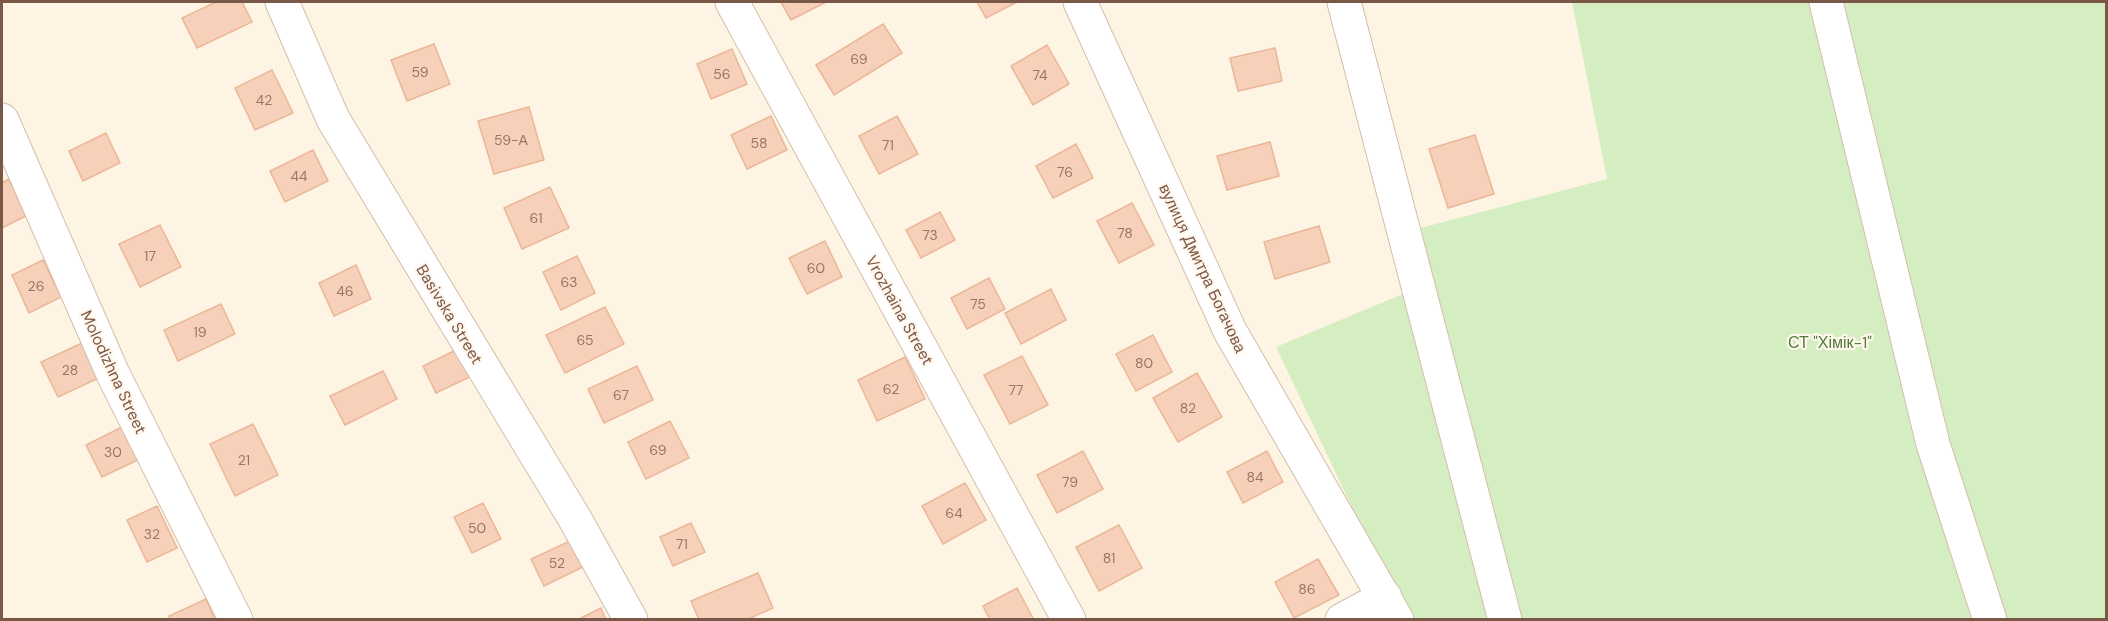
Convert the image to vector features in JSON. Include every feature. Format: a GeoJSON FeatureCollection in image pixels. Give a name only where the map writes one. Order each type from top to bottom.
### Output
{"type":"FeatureCollection","features":[{"type":"Feature","properties":{"kind":"street","name":"Basivska Street"},"geometry":{"type":"LineString","coordinates":[[282,2],[333,119],[575,519],[631,620]]}},
{"type":"Feature","properties":{"kind":"street","name":"Vrozhaina Street"},"geometry":{"type":"LineString","coordinates":[[732,2],[1069,620]]}},
{"type":"Feature","properties":{"kind":"street","name":"вулиця Дмитра Богачова"},"geometry":{"type":"LineString","coordinates":[[1080,2],[1230,331],[1391,608]]}},
{"type":"Feature","properties":{"kind":"street"},"geometry":{"type":"LineString","coordinates":[[1344,2],[1505,620]]}},
{"type":"Feature","properties":{"kind":"street"},"geometry":{"type":"LineString","coordinates":[[1826,2],[1933,444],[1990,620]]}},
{"type":"Feature","properties":{"kind":"street","name":"Molodizhna Street"},"geometry":{"type":"LineString","coordinates":[[2,120],[113,374],[236,620]]}},
{"type":"Feature","properties":{"kind":"street"},"geometry":{"type":"LineString","coordinates":[[1342,620],[1391,608]]}},
{"type":"Feature","properties":{"kind":"green space","name":"СТ \"Хімік-1\""},"geometry":{"type":"Polygon","coordinates":[[[1572,2],[2106,2],[2106,619],[1408,619],[1387,581],[1276,347],[1422,286],[1409,231],[1607,179],[1572,2]]]}},
{"type":"Feature","properties":{"kind":"building"},"geometry":{"type":"Polygon","coordinates":[[[216,2],[242,2],[252,22],[197,48],[182,18],[216,2]]]}},
{"type":"Feature","properties":{"kind":"building"},"geometry":{"type":"Polygon","coordinates":[[[781,2],[826,2],[791,20],[781,2]]]}},
{"type":"Feature","properties":{"kind":"building"},"geometry":{"type":"Polygon","coordinates":[[[977,2],[1017,2],[986,18],[977,2]]]}},
{"type":"Feature","properties":{"kind":"building"},"geometry":{"type":"Polygon","coordinates":[[[883,24],[902,53],[834,95],[816,65],[883,24]]]}},
{"type":"Feature","properties":{"kind":"building"},"geometry":{"type":"Polygon","coordinates":[[[434,44],[450,84],[407,101],[391,60],[434,44]]]}},
{"type":"Feature","properties":{"kind":"building"},"geometry":{"type":"Polygon","coordinates":[[[1047,45],[1069,84],[1033,105],[1011,66],[1047,45]]]}},
{"type":"Feature","properties":{"kind":"building"},"geometry":{"type":"Polygon","coordinates":[[[1275,48],[1282,81],[1238,91],[1230,58],[1275,48]]]}},
{"type":"Feature","properties":{"kind":"building"},"geometry":{"type":"Polygon","coordinates":[[[732,49],[747,84],[711,99],[697,64],[732,49]]]}},
{"type":"Feature","properties":{"kind":"building"},"geometry":{"type":"Polygon","coordinates":[[[272,70],[293,113],[255,130],[235,88],[272,70]]]}},
{"type":"Feature","properties":{"kind":"building"},"geometry":{"type":"Polygon","coordinates":[[[529,107],[544,160],[494,174],[478,121],[529,107]]]}},
{"type":"Feature","properties":{"kind":"building"},"geometry":{"type":"Polygon","coordinates":[[[771,116],[787,150],[747,169],[731,135],[771,116]]]}},
{"type":"Feature","properties":{"kind":"building"},"geometry":{"type":"Polygon","coordinates":[[[897,116],[918,154],[879,174],[859,136],[897,116]]]}},
{"type":"Feature","properties":{"kind":"building"},"geometry":{"type":"Polygon","coordinates":[[[106,133],[120,163],[83,181],[69,151],[106,133]]]}},
{"type":"Feature","properties":{"kind":"building"},"geometry":{"type":"Polygon","coordinates":[[[1475,135],[1494,194],[1448,208],[1429,149],[1475,135]]]}},
{"type":"Feature","properties":{"kind":"building"},"geometry":{"type":"Polygon","coordinates":[[[1270,142],[1279,176],[1227,190],[1217,156],[1270,142]]]}},
{"type":"Feature","properties":{"kind":"building"},"geometry":{"type":"Polygon","coordinates":[[[1076,144],[1093,178],[1053,198],[1036,166],[1076,144]]]}},
{"type":"Feature","properties":{"kind":"building"},"geometry":{"type":"Polygon","coordinates":[[[313,150],[328,181],[285,202],[270,171],[313,150]]]}},
{"type":"Feature","properties":{"kind":"building"},"geometry":{"type":"Polygon","coordinates":[[[9,179],[26,216],[2,228],[2,183],[9,179]]]}},
{"type":"Feature","properties":{"kind":"building"},"geometry":{"type":"Polygon","coordinates":[[[550,187],[569,228],[522,249],[504,208],[550,187]]]}},
{"type":"Feature","properties":{"kind":"building"},"geometry":{"type":"Polygon","coordinates":[[[1132,203],[1154,245],[1119,263],[1097,221],[1132,203]]]}},
{"type":"Feature","properties":{"kind":"building"},"geometry":{"type":"Polygon","coordinates":[[[940,212],[955,240],[921,258],[906,230],[940,212]]]}},
{"type":"Feature","properties":{"kind":"building"},"geometry":{"type":"Polygon","coordinates":[[[160,225],[181,267],[140,287],[119,244],[160,225]]]}},
{"type":"Feature","properties":{"kind":"building"},"geometry":{"type":"Polygon","coordinates":[[[1319,226],[1330,262],[1275,279],[1264,242],[1319,226]]]}},
{"type":"Feature","properties":{"kind":"building"},"geometry":{"type":"Polygon","coordinates":[[[825,241],[842,277],[807,294],[789,258],[825,241]]]}},
{"type":"Feature","properties":{"kind":"building"},"geometry":{"type":"Polygon","coordinates":[[[577,256],[595,293],[561,310],[543,272],[577,256]]]}},
{"type":"Feature","properties":{"kind":"building"},"geometry":{"type":"Polygon","coordinates":[[[43,260],[61,297],[29,313],[12,275],[43,260]]]}},
{"type":"Feature","properties":{"kind":"building"},"geometry":{"type":"Polygon","coordinates":[[[356,265],[371,299],[334,316],[319,283],[356,265]]]}},
{"type":"Feature","properties":{"kind":"building"},"geometry":{"type":"Polygon","coordinates":[[[989,278],[1005,309],[967,329],[951,298],[989,278]]]}},
{"type":"Feature","properties":{"kind":"building"},"geometry":{"type":"Polygon","coordinates":[[[1051,289],[1066,320],[1021,344],[1005,313],[1051,289]]]}},
{"type":"Feature","properties":{"kind":"building"},"geometry":{"type":"Polygon","coordinates":[[[221,304],[235,334],[178,361],[164,330],[221,304]]]}},
{"type":"Feature","properties":{"kind":"building"},"geometry":{"type":"Polygon","coordinates":[[[605,307],[624,344],[565,373],[546,335],[605,307]]]}},
{"type":"Feature","properties":{"kind":"building"},"geometry":{"type":"Polygon","coordinates":[[[1153,335],[1172,372],[1136,391],[1116,354],[1153,335]]]}},
{"type":"Feature","properties":{"kind":"building"},"geometry":{"type":"Polygon","coordinates":[[[82,343],[99,378],[58,397],[41,362],[82,343]]]}},
{"type":"Feature","properties":{"kind":"building"},"geometry":{"type":"Polygon","coordinates":[[[462,347],[476,374],[436,393],[423,366],[462,347]]]}},
{"type":"Feature","properties":{"kind":"building"},"geometry":{"type":"Polygon","coordinates":[[[1022,356],[1048,405],[1010,424],[984,375],[1022,356]]]}},
{"type":"Feature","properties":{"kind":"building"},"geometry":{"type":"Polygon","coordinates":[[[905,357],[925,399],[877,421],[858,380],[905,357]]]}},
{"type":"Feature","properties":{"kind":"building"},"geometry":{"type":"Polygon","coordinates":[[[637,366],[653,400],[604,423],[588,389],[637,366]]]}},
{"type":"Feature","properties":{"kind":"building"},"geometry":{"type":"Polygon","coordinates":[[[383,371],[397,399],[345,425],[330,396],[383,371]]]}},
{"type":"Feature","properties":{"kind":"building"},"geometry":{"type":"Polygon","coordinates":[[[1197,373],[1222,417],[1178,442],[1153,398],[1197,373]]]}},
{"type":"Feature","properties":{"kind":"building"},"geometry":{"type":"Polygon","coordinates":[[[670,421],[689,458],[646,479],[628,442],[670,421]]]}},
{"type":"Feature","properties":{"kind":"building"},"geometry":{"type":"Polygon","coordinates":[[[253,424],[278,475],[235,496],[210,444],[253,424]]]}},
{"type":"Feature","properties":{"kind":"building"},"geometry":{"type":"Polygon","coordinates":[[[124,426],[140,459],[102,477],[86,445],[124,426]]]}},
{"type":"Feature","properties":{"kind":"building"},"geometry":{"type":"Polygon","coordinates":[[[1083,451],[1103,489],[1057,513],[1037,475],[1083,451]]]}},
{"type":"Feature","properties":{"kind":"building"},"geometry":{"type":"Polygon","coordinates":[[[1267,451],[1283,482],[1243,503],[1227,472],[1267,451]]]}},
{"type":"Feature","properties":{"kind":"building"},"geometry":{"type":"Polygon","coordinates":[[[965,483],[986,520],[943,544],[922,506],[965,483]]]}},
{"type":"Feature","properties":{"kind":"building"},"geometry":{"type":"Polygon","coordinates":[[[483,503],[501,539],[472,553],[454,517],[483,503]]]}},
{"type":"Feature","properties":{"kind":"building"},"geometry":{"type":"Polygon","coordinates":[[[157,506],[177,548],[147,562],[127,520],[157,506]]]}},
{"type":"Feature","properties":{"kind":"building"},"geometry":{"type":"Polygon","coordinates":[[[691,523],[705,552],[673,566],[660,537],[691,523]]]}},
{"type":"Feature","properties":{"kind":"building"},"geometry":{"type":"Polygon","coordinates":[[[1119,525],[1142,568],[1099,591],[1076,547],[1119,525]]]}},
{"type":"Feature","properties":{"kind":"building"},"geometry":{"type":"Polygon","coordinates":[[[570,541],[583,567],[544,586],[531,559],[570,541]]]}},
{"type":"Feature","properties":{"kind":"building"},"geometry":{"type":"Polygon","coordinates":[[[1318,559],[1339,595],[1294,618],[1275,582],[1318,559]]]}},
{"type":"Feature","properties":{"kind":"building"},"geometry":{"type":"Polygon","coordinates":[[[758,573],[773,608],[746,620],[699,620],[691,601],[758,573]]]}},
{"type":"Feature","properties":{"kind":"building"},"geometry":{"type":"Polygon","coordinates":[[[1017,588],[1034,620],[990,620],[983,606],[1017,588]]]}},
{"type":"Feature","properties":{"kind":"building"},"geometry":{"type":"Polygon","coordinates":[[[206,599],[215,620],[171,620],[169,616],[206,599]]]}},
{"type":"Feature","properties":{"kind":"building"},"geometry":{"type":"Polygon","coordinates":[[[601,608],[606,620],[577,620],[601,608]]]}}]}
